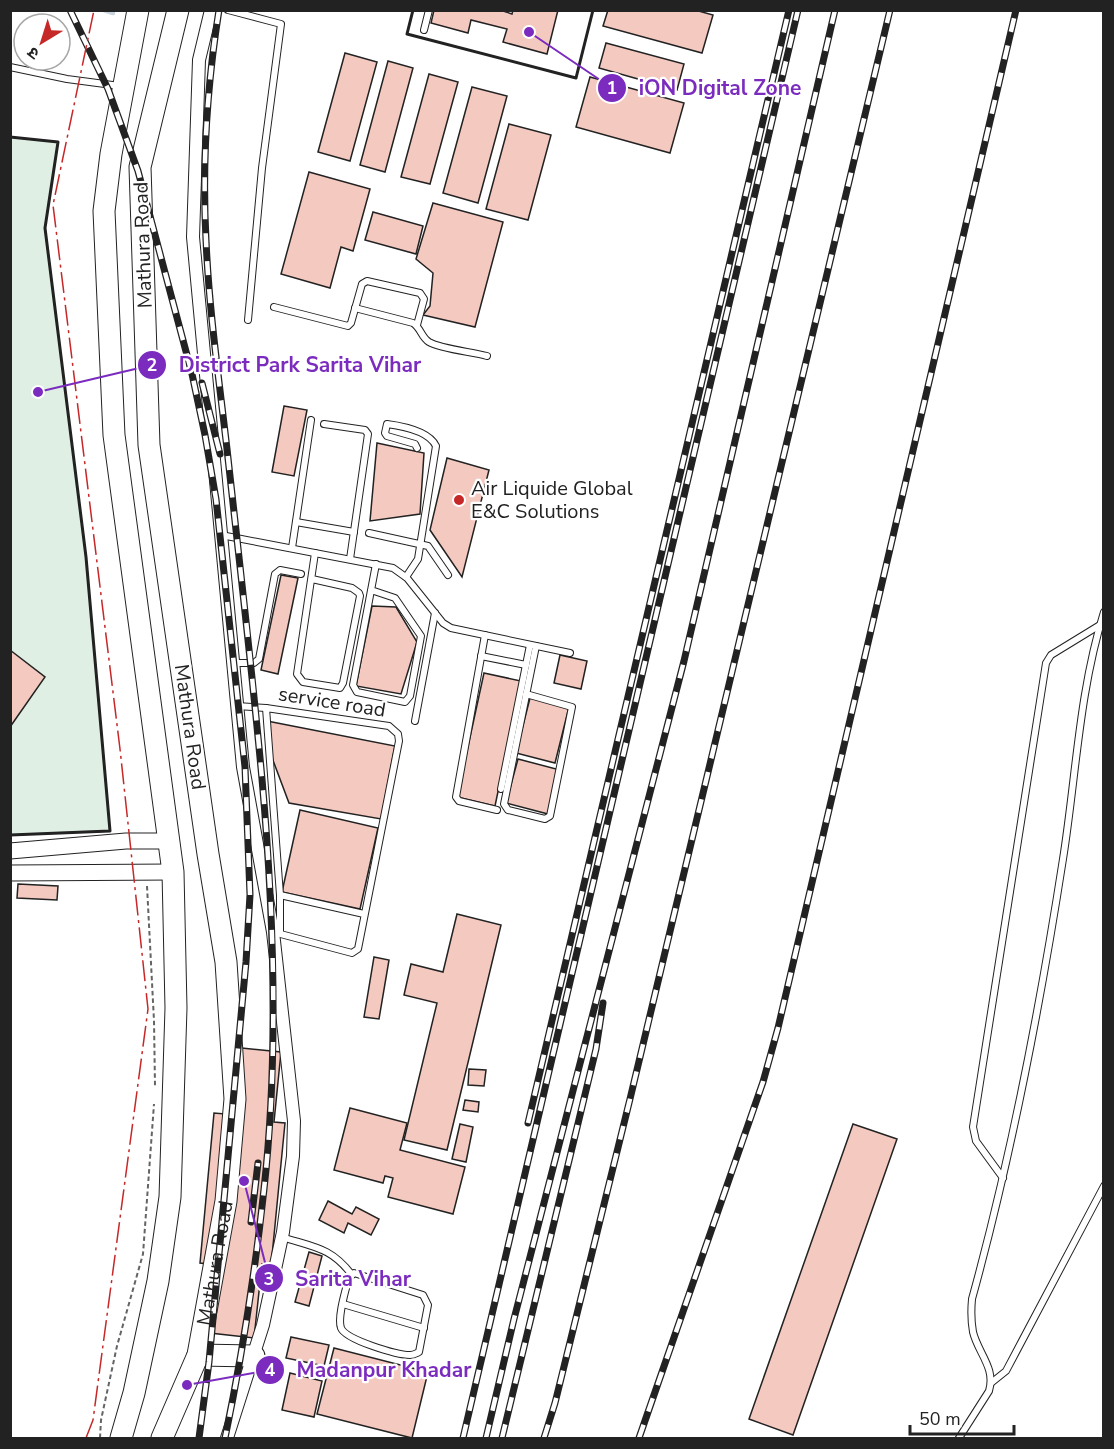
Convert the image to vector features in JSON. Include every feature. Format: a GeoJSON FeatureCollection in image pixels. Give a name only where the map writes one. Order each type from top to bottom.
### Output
{"type":"FeatureCollection","features":[{"type":"Feature","properties":{"kind":"highway","name":"Mathura Road"},"geometry":{"type":"LineString","coordinates":[[121,1438],[134,1393],[156,1292],[170,1197],[176,1008],[173,872],[170,841],[114,435],[104,211],[111,154],[138,10]]}},
{"type":"Feature","properties":{"kind":"highway","name":"Mathura Road"},"geometry":{"type":"LineString","coordinates":[[162,1438],[198,1355],[226,1201],[235,1099],[226,962],[208,854],[149,445],[140,168],[178,10]]}},
{"type":"Feature","properties":{"kind":"highway"},"geometry":{"type":"LineString","coordinates":[[198,1355],[254,1356]]}},
{"type":"Feature","properties":{"kind":"street"},"geometry":{"type":"LineString","coordinates":[[211,10],[199,60],[193,237],[243,767],[276,932],[294,1120],[293,1156],[282,1237],[263,1325],[227,1438]]}},
{"type":"Feature","properties":{"kind":"street"},"geometry":{"type":"LineString","coordinates":[[10,851],[126,841],[170,841]]}},
{"type":"Feature","properties":{"kind":"street"},"geometry":{"type":"LineString","coordinates":[[10,873],[173,872]]}},
{"type":"Feature","properties":{"kind":"lane"},"geometry":{"type":"LineString","coordinates":[[228,10],[255,14],[280,24],[262,168],[248,320]]}},
{"type":"Feature","properties":{"kind":"lane"},"geometry":{"type":"LineString","coordinates":[[424,30],[429,10]]}},
{"type":"Feature","properties":{"kind":"lane"},"geometry":{"type":"LineString","coordinates":[[10,67],[67,79],[124,86]]}},
{"type":"Feature","properties":{"kind":"lane"},"geometry":{"type":"LineString","coordinates":[[274,306],[348,326],[351,323],[364,281],[420,293],[423,299],[417,325],[423,336],[433,344],[488,356]]}},
{"type":"Feature","properties":{"kind":"lane"},"geometry":{"type":"LineString","coordinates":[[355,308],[417,325]]}},
{"type":"Feature","properties":{"kind":"lane"},"geometry":{"type":"LineString","coordinates":[[292,548],[311,420]]}},
{"type":"Feature","properties":{"kind":"lane"},"geometry":{"type":"LineString","coordinates":[[324,424],[365,430],[368,434],[350,559]]}},
{"type":"Feature","properties":{"kind":"lane"},"geometry":{"type":"LineString","coordinates":[[406,577],[417,563],[436,446],[426,435],[387,424],[385,433],[387,436],[415,444],[417,448]]}},
{"type":"Feature","properties":{"kind":"lane"},"geometry":{"type":"LineString","coordinates":[[296,522],[354,532]]}},
{"type":"Feature","properties":{"kind":"lane"},"geometry":{"type":"LineString","coordinates":[[369,533],[428,546],[448,575]]}},
{"type":"Feature","properties":{"kind":"lane"},"geometry":{"type":"LineString","coordinates":[[221,535],[393,568],[406,577],[443,623],[451,628],[570,653]]}},
{"type":"Feature","properties":{"kind":"lane"},"geometry":{"type":"LineString","coordinates":[[312,579],[352,588],[359,592],[343,683],[340,688],[303,682],[297,675],[315,553]]}},
{"type":"Feature","properties":{"kind":"lane"},"geometry":{"type":"LineString","coordinates":[[371,590],[396,598],[421,636],[410,696],[405,702],[357,692],[353,687],[371,590],[376,564]]}},
{"type":"Feature","properties":{"kind":"lane"},"geometry":{"type":"LineString","coordinates":[[233,663],[254,663],[259,659],[275,574],[280,570],[301,574]]}},
{"type":"Feature","properties":{"kind":"lane"},"geometry":{"type":"LineString","coordinates":[[959,1438],[991,1383],[990,1372],[974,1335],[972,1299],[1016,1124],[1053,922],[1083,707],[1104,612]]}},
{"type":"Feature","properties":{"kind":"lane"},"geometry":{"type":"LineString","coordinates":[[415,721],[435,613]]}},
{"type":"Feature","properties":{"kind":"lane"},"geometry":{"type":"LineString","coordinates":[[1003,1178],[976,1142],[973,1127],[1046,663],[1051,655],[1100,625]]}},
{"type":"Feature","properties":{"kind":"lane"},"geometry":{"type":"LineString","coordinates":[[485,635],[456,797],[459,801],[497,810]]}},
{"type":"Feature","properties":{"kind":"lane"},"geometry":{"type":"LineString","coordinates":[[501,789],[526,665],[533,645]]}},
{"type":"Feature","properties":{"kind":"lane"},"geometry":{"type":"LineString","coordinates":[[526,694],[572,707],[550,816],[545,819],[508,810],[504,804],[526,694],[533,645]]}},
{"type":"Feature","properties":{"kind":"lane"},"geometry":{"type":"LineString","coordinates":[[481,656],[526,665]]}},
{"type":"Feature","properties":{"kind":"lane"},"geometry":{"type":"LineString","coordinates":[[237,706],[266,708]]}},
{"type":"Feature","properties":{"kind":"lane","name":"service road"},"geometry":{"type":"LineString","coordinates":[[266,708],[389,726],[398,734],[399,741],[358,949],[352,953],[276,932],[280,895],[266,708]]}},
{"type":"Feature","properties":{"kind":"lane"},"geometry":{"type":"LineString","coordinates":[[280,895],[364,914]]}},
{"type":"Feature","properties":{"kind":"lane"},"geometry":{"type":"LineString","coordinates":[[991,1383],[1006,1371],[1104,1186]]}},
{"type":"Feature","properties":{"kind":"lane"},"geometry":{"type":"LineString","coordinates":[[282,1237],[330,1252],[341,1260],[351,1275]]}},
{"type":"Feature","properties":{"kind":"lane"},"geometry":{"type":"LineString","coordinates":[[357,1273],[423,1295],[428,1305],[420,1349],[409,1355],[356,1341],[346,1335],[341,1328],[340,1318],[343,1304],[349,1277],[357,1273]]}},
{"type":"Feature","properties":{"kind":"lane"},"geometry":{"type":"LineString","coordinates":[[343,1304],[424,1328]]}},
{"type":"Feature","properties":{"kind":"path"},"geometry":{"type":"LineString","coordinates":[[100,1438],[101,1420],[117,1346],[143,1254],[149,1188],[155,1094],[155,1042],[147,886]]}},
{"type":"Feature","properties":{"kind":"green space"},"geometry":{"type":"Polygon","coordinates":[[[10,137],[58,142],[45,228],[86,557],[110,831],[11,835],[10,137]]]}},
{"type":"Feature","properties":{"kind":"building"},"geometry":{"type":"Polygon","coordinates":[[[434,10],[500,10],[512,14],[513,10],[558,10],[547,54],[503,42],[507,29],[471,20],[468,33],[431,23],[434,10]]]}},
{"type":"Feature","properties":{"kind":"building"},"geometry":{"type":"Polygon","coordinates":[[[608,10],[695,10],[713,15],[702,53],[603,26],[608,10]]]}},
{"type":"Feature","properties":{"kind":"building"},"geometry":{"type":"Polygon","coordinates":[[[606,43],[684,64],[677,90],[599,68],[606,43]]]}},
{"type":"Feature","properties":{"kind":"building"},"geometry":{"type":"Polygon","coordinates":[[[345,53],[377,62],[350,161],[318,152],[345,53]]]}},
{"type":"Feature","properties":{"kind":"building"},"geometry":{"type":"Polygon","coordinates":[[[388,61],[413,68],[385,172],[360,165],[388,61]]]}},
{"type":"Feature","properties":{"kind":"building"},"geometry":{"type":"Polygon","coordinates":[[[429,74],[458,82],[430,184],[401,177],[429,74]]]}},
{"type":"Feature","properties":{"kind":"building"},"geometry":{"type":"Polygon","coordinates":[[[590,77],[684,103],[670,153],[576,127],[590,77]]]}},
{"type":"Feature","properties":{"kind":"building"},"geometry":{"type":"Polygon","coordinates":[[[472,87],[507,96],[478,203],[443,193],[472,87]]]}},
{"type":"Feature","properties":{"kind":"building"},"geometry":{"type":"Polygon","coordinates":[[[509,124],[551,135],[528,220],[486,209],[509,124]]]}},
{"type":"Feature","properties":{"kind":"building"},"geometry":{"type":"Polygon","coordinates":[[[309,172],[370,189],[353,251],[341,247],[330,288],[281,274],[309,172]]]}},
{"type":"Feature","properties":{"kind":"building"},"geometry":{"type":"Polygon","coordinates":[[[433,203],[503,222],[475,327],[423,315],[430,306],[433,273],[416,259],[433,203]]]}},
{"type":"Feature","properties":{"kind":"building"},"geometry":{"type":"Polygon","coordinates":[[[373,212],[423,226],[416,254],[365,240],[373,212]]]}},
{"type":"Feature","properties":{"kind":"building"},"geometry":{"type":"Polygon","coordinates":[[[284,406],[307,410],[294,476],[272,472],[284,406]]]}},
{"type":"Feature","properties":{"kind":"building"},"geometry":{"type":"Polygon","coordinates":[[[377,443],[424,453],[420,514],[370,521],[377,443]]]}},
{"type":"Feature","properties":{"kind":"building","name":"Air Liquide Global E&C Solutions"},"geometry":{"type":"Polygon","coordinates":[[[447,458],[489,470],[462,577],[430,530],[447,458]]]}},
{"type":"Feature","properties":{"kind":"building"},"geometry":{"type":"Polygon","coordinates":[[[281,575],[298,578],[278,674],[261,670],[281,575]]]}},
{"type":"Feature","properties":{"kind":"building"},"geometry":{"type":"Polygon","coordinates":[[[372,606],[396,607],[417,642],[401,694],[356,686],[372,606]]]}},
{"type":"Feature","properties":{"kind":"building"},"geometry":{"type":"Polygon","coordinates":[[[10,650],[45,677],[10,727],[10,650]]]}},
{"type":"Feature","properties":{"kind":"building"},"geometry":{"type":"Polygon","coordinates":[[[560,655],[587,661],[581,689],[554,683],[560,655]]]}},
{"type":"Feature","properties":{"kind":"building"},"geometry":{"type":"Polygon","coordinates":[[[484,673],[521,681],[495,806],[457,797],[484,673]]]}},
{"type":"Feature","properties":{"kind":"building"},"geometry":{"type":"Polygon","coordinates":[[[530,698],[569,707],[555,763],[516,753],[530,698]]]}},
{"type":"Feature","properties":{"kind":"building"},"geometry":{"type":"Polygon","coordinates":[[[267,721],[395,746],[381,819],[289,803],[271,755],[267,721]]]}},
{"type":"Feature","properties":{"kind":"building"},"geometry":{"type":"Polygon","coordinates":[[[518,759],[560,770],[548,814],[506,803],[518,759]]]}},
{"type":"Feature","properties":{"kind":"building"},"geometry":{"type":"Polygon","coordinates":[[[300,810],[378,828],[360,909],[282,892],[300,810]]]}},
{"type":"Feature","properties":{"kind":"building"},"geometry":{"type":"Polygon","coordinates":[[[18,884],[58,886],[57,900],[17,898],[18,884]]]}},
{"type":"Feature","properties":{"kind":"building"},"geometry":{"type":"Polygon","coordinates":[[[457,914],[501,925],[447,1150],[404,1140],[437,1003],[404,995],[411,964],[443,972],[457,914]]]}},
{"type":"Feature","properties":{"kind":"building"},"geometry":{"type":"Polygon","coordinates":[[[374,957],[389,960],[379,1019],[364,1017],[374,957]]]}},
{"type":"Feature","properties":{"kind":"building"},"geometry":{"type":"Polygon","coordinates":[[[232,1047],[281,1052],[274,1122],[285,1123],[271,1266],[262,1264],[254,1338],[201,1332],[208,1264],[200,1263],[214,1113],[225,1114],[232,1047]]]}},
{"type":"Feature","properties":{"kind":"building"},"geometry":{"type":"Polygon","coordinates":[[[469,1069],[486,1070],[484,1086],[468,1085],[469,1069]]]}},
{"type":"Feature","properties":{"kind":"building"},"geometry":{"type":"Polygon","coordinates":[[[465,1100],[479,1102],[478,1112],[463,1110],[465,1100]]]}},
{"type":"Feature","properties":{"kind":"building"},"geometry":{"type":"Polygon","coordinates":[[[350,1108],[407,1123],[400,1150],[465,1167],[453,1214],[388,1197],[393,1178],[385,1176],[383,1183],[334,1170],[350,1108]]]}},
{"type":"Feature","properties":{"kind":"building"},"geometry":{"type":"Polygon","coordinates":[[[460,1124],[473,1127],[466,1162],[452,1159],[460,1124]]]}},
{"type":"Feature","properties":{"kind":"building"},"geometry":{"type":"Polygon","coordinates":[[[853,1124],[897,1139],[793,1435],[749,1419],[853,1124]]]}},
{"type":"Feature","properties":{"kind":"building"},"geometry":{"type":"Polygon","coordinates":[[[328,1201],[352,1214],[356,1207],[379,1219],[371,1235],[348,1223],[344,1233],[319,1220],[328,1201]]]}},
{"type":"Feature","properties":{"kind":"building"},"geometry":{"type":"Polygon","coordinates":[[[309,1252],[322,1256],[309,1306],[295,1302],[309,1252]]]}},
{"type":"Feature","properties":{"kind":"building"},"geometry":{"type":"Polygon","coordinates":[[[291,1337],[329,1345],[324,1366],[286,1358],[291,1337]]]}},
{"type":"Feature","properties":{"kind":"building"},"geometry":{"type":"Polygon","coordinates":[[[334,1348],[428,1372],[412,1438],[317,1414],[334,1348]]]}},
{"type":"Feature","properties":{"kind":"building"},"geometry":{"type":"Polygon","coordinates":[[[290,1373],[322,1381],[314,1417],[282,1410],[290,1373]]]}},
{"type":"Feature","properties":{"kind":"waterway"},"geometry":{"type":"LineString","coordinates":[[104,10],[113,13]]}},
{"type":"Feature","properties":{"kind":"railway"},"geometry":{"type":"LineString","coordinates":[[70,10],[108,89],[138,171],[192,374],[216,499],[245,767],[250,895],[246,962],[209,1362],[199,1438]]}},
{"type":"Feature","properties":{"kind":"railway"},"geometry":{"type":"LineString","coordinates":[[219,10],[211,67],[205,154],[207,266],[262,779],[273,984],[272,1087],[264,1189],[248,1314],[225,1438]]}},
{"type":"Feature","properties":{"kind":"railway"},"geometry":{"type":"LineString","coordinates":[[528,1123],[789,10]]}},
{"type":"Feature","properties":{"kind":"railway"},"geometry":{"type":"LineString","coordinates":[[463,1438],[798,10]]}},
{"type":"Feature","properties":{"kind":"railway"},"geometry":{"type":"LineString","coordinates":[[486,1438],[514,1319],[684,661],[835,10]]}},
{"type":"Feature","properties":{"kind":"railway"},"geometry":{"type":"LineString","coordinates":[[544,1438],[555,1403],[630,1099],[890,10]]}},
{"type":"Feature","properties":{"kind":"railway"},"geometry":{"type":"LineString","coordinates":[[639,1438],[763,1082],[778,1028],[1016,10]]}},
{"type":"Feature","properties":{"kind":"railway"},"geometry":{"type":"LineString","coordinates":[[202,383],[220,454]]}},
{"type":"Feature","properties":{"kind":"railway"},"geometry":{"type":"LineString","coordinates":[[502,1438],[596,1049],[603,1003]]}},
{"type":"Feature","properties":{"kind":"railway"},"geometry":{"type":"LineString","coordinates":[[251,1222],[258,1163]]}},
{"type":"Feature","properties":{"kind":"wall"},"geometry":{"type":"LineString","coordinates":[[413,10],[407,34],[576,78],[593,10]]}},
{"type":"Feature","properties":{"kind":"wall"},"geometry":{"type":"LineString","coordinates":[[10,137],[58,142],[45,228],[86,557],[110,831],[10,835]]}},
{"type":"Feature","properties":{"kind":"power"},"geometry":{"type":"LineString","coordinates":[[86,1438],[93,1420],[148,1009],[120,749],[53,205],[94,10]]}},
{"type":"Feature","properties":{"kind":"place","name":"iON Digital Zone"},"geometry":{"type":"Point","coordinates":[529,32]}},
{"type":"Feature","properties":{"kind":"place","name":"District Park Sarita Vihar"},"geometry":{"type":"Point","coordinates":[38,392]}},
{"type":"Feature","properties":{"kind":"place","name":"Air Liquide Global E&C Solutions"},"geometry":{"type":"Point","coordinates":[459,500]}},
{"type":"Feature","properties":{"kind":"place","name":"Sarita Vihar"},"geometry":{"type":"Point","coordinates":[244,1181]}},
{"type":"Feature","properties":{"kind":"place","name":"Madanpur Khadar"},"geometry":{"type":"Point","coordinates":[187,1385]}}]}
